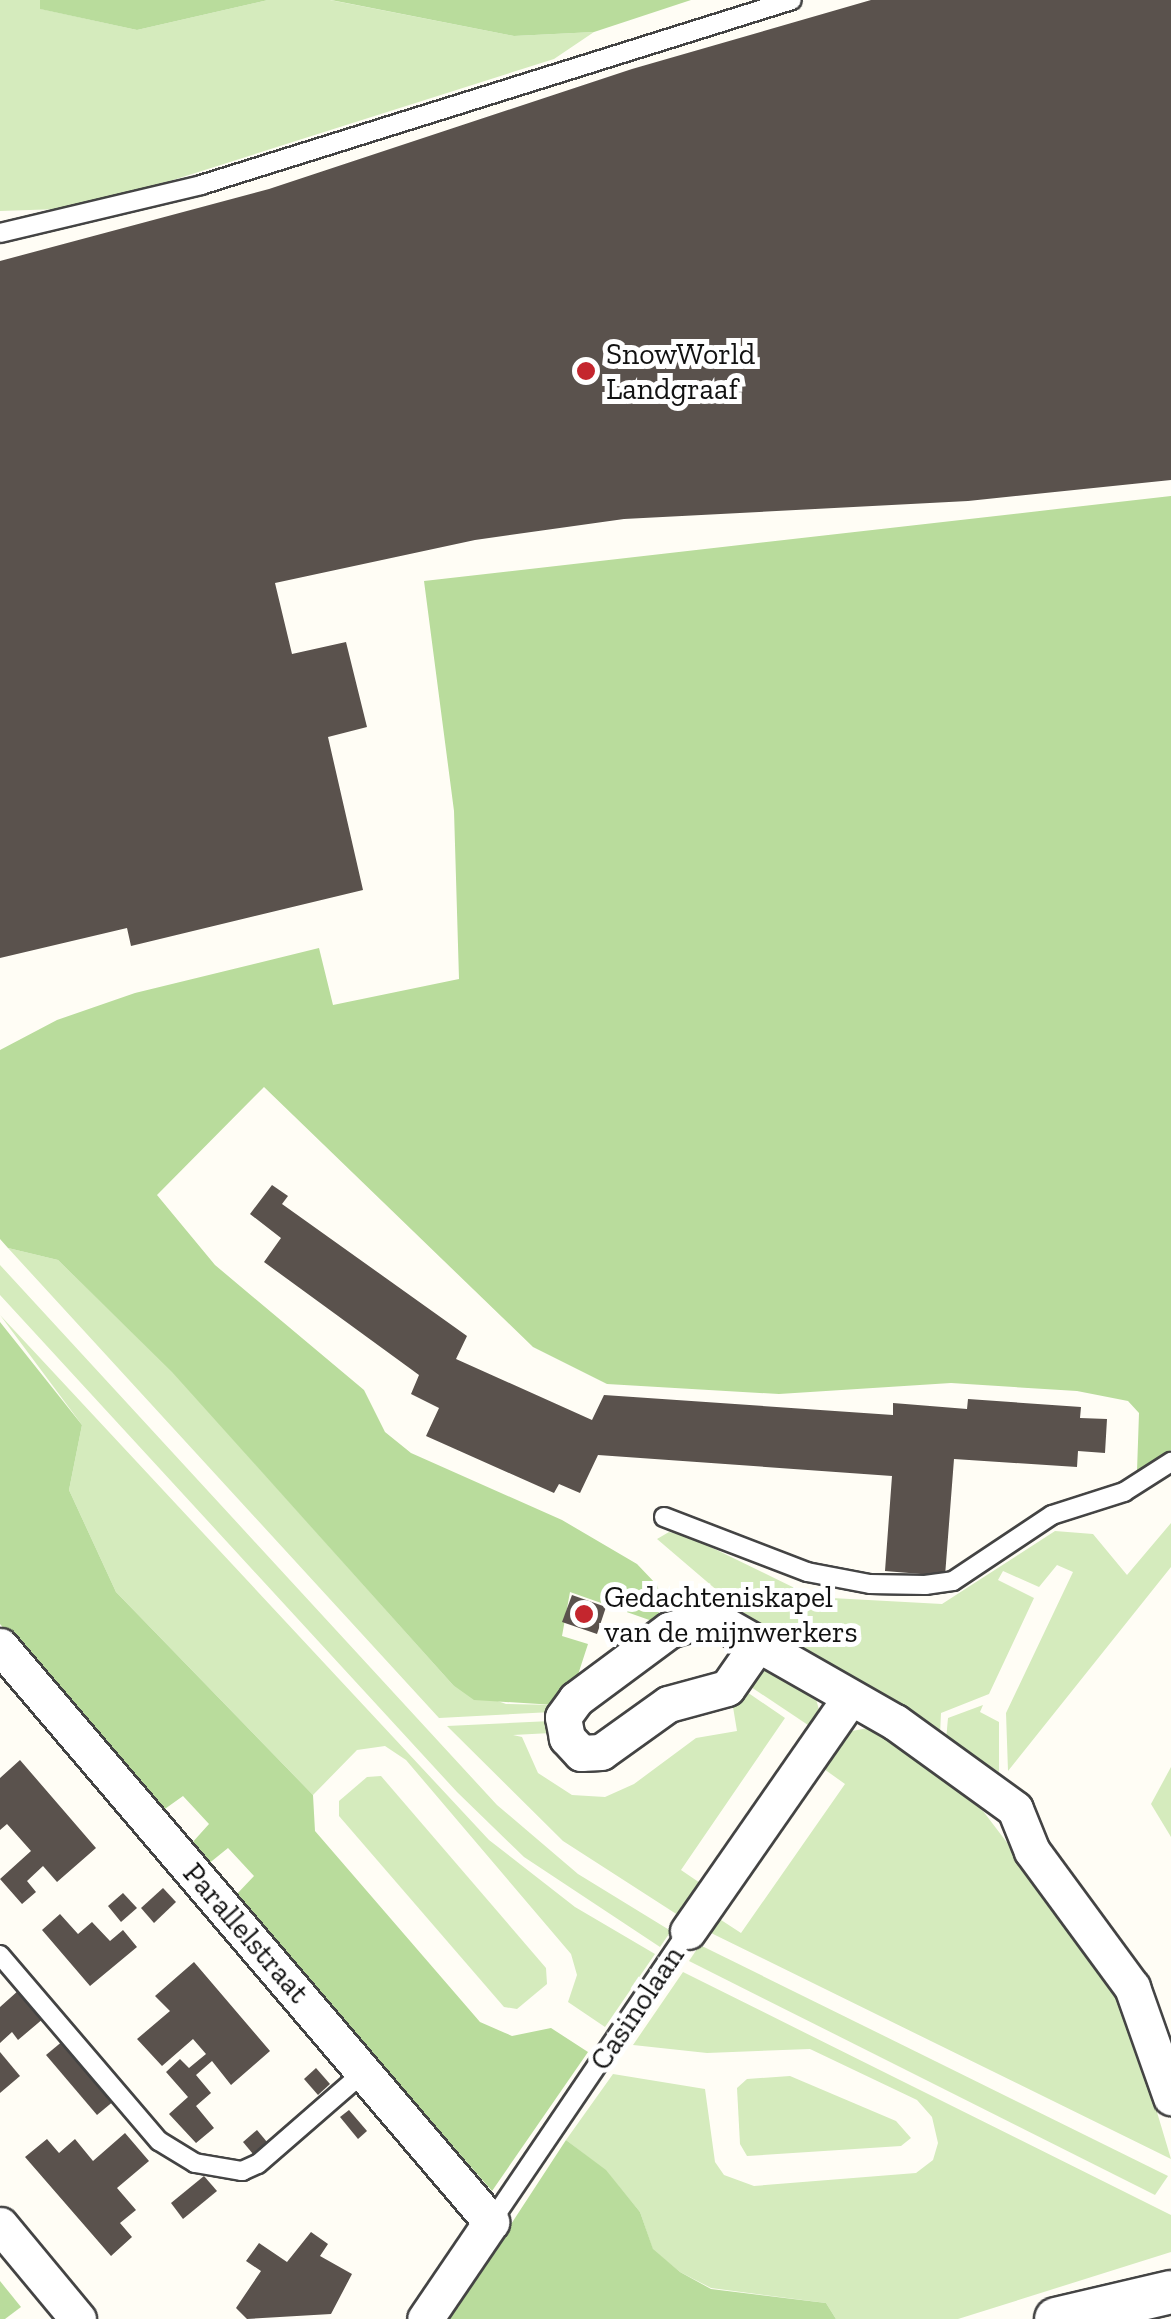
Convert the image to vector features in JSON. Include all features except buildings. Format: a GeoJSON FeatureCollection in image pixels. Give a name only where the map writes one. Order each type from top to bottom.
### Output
{"type":"FeatureCollection","features":[{"type":"Feature","properties":{"kind":"street"},"geometry":{"type":"LineString","coordinates":[[757,1645],[727,1688],[668,1704],[601,1752],[582,1753],[567,1738],[566,1708],[680,1624],[723,1624],[894,1722],[1014,1809],[1032,1851],[1132,1987],[1171,2096]]}},
{"type":"Feature","properties":{"kind":"street","name":"Parallelstraat"},"geometry":{"type":"LineString","coordinates":[[0,1646],[491,2222]]}},
{"type":"Feature","properties":{"kind":"street","name":"Casinolaan"},"geometry":{"type":"LineString","coordinates":[[688,1931],[818,1753],[850,1698]]}},
{"type":"Feature","properties":{"kind":"street","name":"Casinolaan"},"geometry":{"type":"LineString","coordinates":[[433,2316],[491,2222]]}},
{"type":"Feature","properties":{"kind":"street"},"geometry":{"type":"LineString","coordinates":[[0,2225],[78,2319]]}},
{"type":"Feature","properties":{"kind":"street"},"geometry":{"type":"LineString","coordinates":[[1056,2319],[1171,2292]]}},
{"type":"Feature","properties":{"kind":"lane"},"geometry":{"type":"LineString","coordinates":[[0,233],[201,185],[792,0]]}},
{"type":"Feature","properties":{"kind":"lane"},"geometry":{"type":"LineString","coordinates":[[664,1516],[807,1572],[870,1584],[924,1585],[953,1581],[1052,1515],[1124,1492],[1171,1462]]}},
{"type":"Feature","properties":{"kind":"lane","name":"Casinolaan"},"geometry":{"type":"LineString","coordinates":[[491,2222],[688,1931]]}},
{"type":"Feature","properties":{"kind":"lane"},"geometry":{"type":"LineString","coordinates":[[0,1954],[159,2141],[196,2164],[242,2171],[258,2164],[365,2071]]}},
{"type":"Feature","properties":{"kind":"green space"},"geometry":{"type":"Polygon","coordinates":[[[0,0],[40,0],[41,9],[137,30],[268,0],[330,0],[514,36],[594,32],[554,59],[170,181],[59,209],[0,211],[0,0]]]}},
{"type":"Feature","properties":{"kind":"green space"},"geometry":{"type":"Polygon","coordinates":[[[40,0],[268,0],[137,30],[40,9],[40,0]]]}},
{"type":"Feature","properties":{"kind":"green space"},"geometry":{"type":"Polygon","coordinates":[[[331,0],[691,0],[594,32],[514,36],[331,0]]]}},
{"type":"Feature","properties":{"kind":"green space"},"geometry":{"type":"Polygon","coordinates":[[[1171,496],[1171,1450],[1137,1471],[1139,1413],[1128,1401],[1077,1391],[951,1383],[779,1394],[607,1384],[533,1347],[264,1087],[157,1195],[215,1265],[364,1390],[385,1432],[411,1453],[562,1520],[637,1564],[657,1585],[663,1602],[655,1622],[570,1592],[562,1636],[588,1644],[574,1687],[555,1705],[474,1700],[453,1685],[172,1372],[58,1260],[8,1248],[0,1239],[0,1050],[57,1020],[135,993],[319,948],[333,1005],[459,979],[454,811],[424,581],[1171,496]]]}},
{"type":"Feature","properties":{"kind":"green space"},"geometry":{"type":"Polygon","coordinates":[[[8,1248],[58,1260],[172,1371],[453,1685],[506,1704],[555,1705],[552,1712],[439,1718],[8,1248]]]}},
{"type":"Feature","properties":{"kind":"green space"},"geometry":{"type":"Polygon","coordinates":[[[0,1265],[497,1805],[578,1874],[671,1931],[660,1947],[524,1857],[457,1792],[0,1295],[0,1265]]]}},
{"type":"Feature","properties":{"kind":"green space"},"geometry":{"type":"Polygon","coordinates":[[[0,1315],[489,1840],[575,1907],[655,1954],[605,2027],[568,2002],[577,1975],[571,1954],[406,1760],[385,1746],[357,1750],[313,1795],[116,1592],[69,1490],[82,1425],[0,1315]]]}},
{"type":"Feature","properties":{"kind":"green space"},"geometry":{"type":"Polygon","coordinates":[[[0,1322],[82,1425],[69,1490],[116,1592],[313,1795],[315,1831],[480,2022],[512,2036],[551,2028],[588,2052],[492,2191],[235,1896],[254,1876],[228,1848],[207,1865],[191,1844],[209,1824],[183,1796],[162,1811],[0,1624],[0,1322]]]}},
{"type":"Feature","properties":{"kind":"green space"},"geometry":{"type":"Polygon","coordinates":[[[1171,1523],[1171,1567],[1008,1771],[1006,1713],[1073,1572],[1057,1565],[1039,1587],[1003,1571],[998,1580],[1034,1598],[989,1694],[941,1713],[940,1735],[774,1639],[657,1539],[669,1532],[690,1537],[813,1597],[942,1604],[1055,1531],[1093,1534],[1127,1575],[1171,1523]]]}},
{"type":"Feature","properties":{"kind":"green space"},"geometry":{"type":"Polygon","coordinates":[[[765,1668],[815,1695],[819,1710],[811,1727],[748,1685],[765,1668]]]}},
{"type":"Feature","properties":{"kind":"green space"},"geometry":{"type":"Polygon","coordinates":[[[744,1690],[785,1718],[681,1870],[703,1885],[681,1917],[563,1841],[447,1726],[551,1721],[551,1733],[513,1735],[522,1737],[538,1773],[572,1795],[605,1797],[634,1784],[696,1738],[737,1731],[732,1701],[744,1690]]]}},
{"type":"Feature","properties":{"kind":"green space"},"geometry":{"type":"Polygon","coordinates":[[[983,1705],[980,1712],[999,1722],[999,1772],[946,1740],[948,1718],[983,1705]]]}},
{"type":"Feature","properties":{"kind":"green space"},"geometry":{"type":"Polygon","coordinates":[[[873,1727],[983,1811],[1106,1973],[1128,2015],[1171,2159],[709,1932],[718,1918],[741,1933],[845,1784],[824,1769],[852,1731],[873,1727]]]}},
{"type":"Feature","properties":{"kind":"green space"},"geometry":{"type":"Polygon","coordinates":[[[1171,1767],[1171,1837],[1151,1804],[1171,1767]]]}},
{"type":"Feature","properties":{"kind":"green space"},"geometry":{"type":"Polygon","coordinates":[[[381,1776],[546,1968],[547,1984],[517,2009],[504,2007],[339,1816],[339,1801],[367,1777],[381,1776]]]}},
{"type":"Feature","properties":{"kind":"green space"},"geometry":{"type":"Polygon","coordinates":[[[699,1946],[1168,2176],[1155,2195],[689,1961],[699,1946]]]}},
{"type":"Feature","properties":{"kind":"green space"},"geometry":{"type":"Polygon","coordinates":[[[683,1972],[1171,2215],[1171,2252],[958,2319],[836,2319],[826,2303],[711,2288],[680,2272],[653,2250],[640,2212],[606,2171],[566,2140],[613,2074],[705,2089],[715,2162],[724,2175],[754,2186],[916,2173],[933,2160],[938,2143],[932,2117],[917,2100],[810,2049],[707,2053],[633,2045],[683,1972]]]}},
{"type":"Feature","properties":{"kind":"green space"},"geometry":{"type":"Polygon","coordinates":[[[790,2076],[896,2121],[911,2138],[901,2146],[747,2156],[740,2144],[737,2088],[747,2079],[790,2076]]]}},
{"type":"Feature","properties":{"kind":"green space"},"geometry":{"type":"Polygon","coordinates":[[[566,2140],[606,2170],[640,2212],[653,2249],[680,2272],[711,2289],[826,2303],[836,2319],[449,2319],[566,2140]]]}},
{"type":"Feature","properties":{"kind":"green space"},"geometry":{"type":"Polygon","coordinates":[[[0,2281],[21,2307],[5,2319],[0,2319],[0,2281]]]}},
{"type":"Feature","properties":{"kind":"place","name":"SnowWorld Landgraaf"},"geometry":{"type":"Point","coordinates":[586,371]}},
{"type":"Feature","properties":{"kind":"place","name":"Gedachteniskapel van de mijnwerkers"},"geometry":{"type":"Point","coordinates":[584,1614]}}]}
